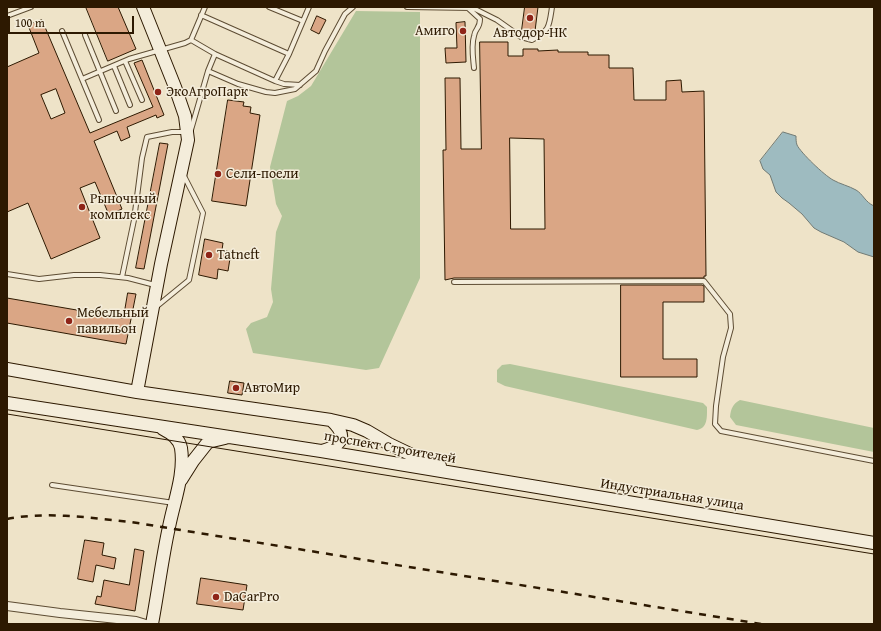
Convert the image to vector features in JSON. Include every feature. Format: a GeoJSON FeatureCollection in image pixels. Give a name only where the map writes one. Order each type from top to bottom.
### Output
{"type":"FeatureCollection","features":[{"type":"Feature","properties":{"kind":"main road"},"geometry":{"type":"LineString","coordinates":[[137,392],[152,310],[182,172],[188,136],[185,116],[175,87],[143,7]]}},
{"type":"Feature","properties":{"kind":"main road","name":"проспект Строителей"},"geometry":{"type":"LineString","coordinates":[[10,371],[137,392],[331,420],[353,425],[414,456],[465,476]]}},
{"type":"Feature","properties":{"kind":"main road","name":"проспект Строителей"},"geometry":{"type":"LineString","coordinates":[[7,403],[321,451],[465,476]]}},
{"type":"Feature","properties":{"kind":"main road"},"geometry":{"type":"LineString","coordinates":[[321,451],[333,448],[339,443],[341,438],[342,433],[339,427],[331,420]]}},
{"type":"Feature","properties":{"kind":"main road"},"geometry":{"type":"LineString","coordinates":[[152,624],[174,503],[180,481],[182,460],[181,446],[174,436],[156,426]]}},
{"type":"Feature","properties":{"kind":"main road"},"geometry":{"type":"LineString","coordinates":[[180,481],[208,442],[230,437]]}},
{"type":"Feature","properties":{"kind":"main road","name":"Индустриальная улица"},"geometry":{"type":"LineString","coordinates":[[465,476],[874,543]]}},
{"type":"Feature","properties":{"kind":"street"},"geometry":{"type":"LineString","coordinates":[[7,606],[136,621],[146,624]]}},
{"type":"Feature","properties":{"kind":"lane"},"geometry":{"type":"LineString","coordinates":[[7,16],[31,7]]}},
{"type":"Feature","properties":{"kind":"lane"},"geometry":{"type":"LineString","coordinates":[[82,79],[125,61],[161,51],[191,40],[205,7]]}},
{"type":"Feature","properties":{"kind":"lane"},"geometry":{"type":"LineString","coordinates":[[268,7],[303,22]]}},
{"type":"Feature","properties":{"kind":"lane"},"geometry":{"type":"LineString","coordinates":[[275,81],[289,54],[309,7]]}},
{"type":"Feature","properties":{"kind":"lane"},"geometry":{"type":"LineString","coordinates":[[208,71],[238,84],[275,93],[287,92],[295,89],[316,71],[324,51],[345,14],[352,7]]}},
{"type":"Feature","properties":{"kind":"lane"},"geometry":{"type":"LineString","coordinates":[[407,7],[473,8],[497,20],[521,37],[532,40],[545,33],[550,24],[552,7]]}},
{"type":"Feature","properties":{"kind":"lane"},"geometry":{"type":"LineString","coordinates":[[467,8],[480,19],[480,26],[474,34],[473,40],[474,68]]}},
{"type":"Feature","properties":{"kind":"lane"},"geometry":{"type":"LineString","coordinates":[[201,15],[289,54]]}},
{"type":"Feature","properties":{"kind":"lane"},"geometry":{"type":"LineString","coordinates":[[62,31],[99,120]]}},
{"type":"Feature","properties":{"kind":"lane"},"geometry":{"type":"LineString","coordinates":[[85,35],[116,111]]}},
{"type":"Feature","properties":{"kind":"lane"},"geometry":{"type":"LineString","coordinates":[[191,40],[215,54],[275,81],[293,85],[301,85]]}},
{"type":"Feature","properties":{"kind":"lane"},"geometry":{"type":"LineString","coordinates":[[122,277],[134,220],[146,137],[172,132],[188,136],[208,71],[215,54]]}},
{"type":"Feature","properties":{"kind":"lane"},"geometry":{"type":"LineString","coordinates":[[125,61],[142,100]]}},
{"type":"Feature","properties":{"kind":"lane"},"geometry":{"type":"LineString","coordinates":[[114,66],[130,105]]}},
{"type":"Feature","properties":{"kind":"lane"},"geometry":{"type":"LineString","coordinates":[[152,310],[189,280],[203,213],[182,172]]}},
{"type":"Feature","properties":{"kind":"lane"},"geometry":{"type":"LineString","coordinates":[[7,274],[39,279],[74,275],[100,275],[122,277],[157,286]]}},
{"type":"Feature","properties":{"kind":"lane"},"geometry":{"type":"LineString","coordinates":[[454,282],[704,281],[730,314],[731,328],[723,356],[716,406],[716,424],[720,431],[874,461]]}},
{"type":"Feature","properties":{"kind":"lane"},"geometry":{"type":"LineString","coordinates":[[52,485],[174,503]]}},
{"type":"Feature","properties":{"kind":"green space"},"geometry":{"type":"Polygon","coordinates":[[[356,11],[420,12],[420,278],[379,368],[366,370],[253,353],[246,329],[251,323],[267,317],[273,302],[271,289],[276,232],[282,216],[276,204],[270,167],[287,101],[298,96],[311,86],[356,11]]]}},
{"type":"Feature","properties":{"kind":"green space"},"geometry":{"type":"Polygon","coordinates":[[[510,364],[703,403],[707,407],[706,422],[701,429],[697,430],[505,386],[497,382],[497,370],[502,365],[510,364]]]}},
{"type":"Feature","properties":{"kind":"green space"},"geometry":{"type":"Polygon","coordinates":[[[740,400],[874,428],[874,452],[736,425],[730,417],[730,414],[734,405],[740,400]]]}},
{"type":"Feature","properties":{"kind":"water"},"geometry":{"type":"Polygon","coordinates":[[[783,132],[796,136],[799,149],[824,174],[856,190],[874,206],[874,257],[858,252],[844,242],[814,228],[802,214],[776,192],[770,175],[763,169],[760,161],[783,132]]]}},
{"type":"Feature","properties":{"kind":"building"},"geometry":{"type":"Polygon","coordinates":[[[86,7],[118,7],[136,49],[108,61],[86,7]]]}},
{"type":"Feature","properties":{"kind":"building","name":"Автодор-НК"},"geometry":{"type":"Polygon","coordinates":[[[525,7],[538,7],[535,31],[522,30],[525,7]]]}},
{"type":"Feature","properties":{"kind":"building"},"geometry":{"type":"Polygon","coordinates":[[[317,16],[326,20],[319,34],[311,30],[317,16]]]}},
{"type":"Feature","properties":{"kind":"building"},"geometry":{"type":"Polygon","coordinates":[[[42,20],[90,133],[153,107],[134,63],[142,60],[164,115],[157,118],[156,115],[127,127],[130,137],[121,141],[117,131],[94,141],[122,209],[109,215],[95,182],[80,188],[100,238],[51,259],[28,203],[7,212],[7,67],[39,53],[28,25],[42,20]],[[56,89],[41,95],[51,119],[65,113],[56,89]]]}},
{"type":"Feature","properties":{"kind":"building"},"geometry":{"type":"Polygon","coordinates":[[[465,22],[466,62],[446,63],[445,48],[457,48],[456,23],[465,22]]]}},
{"type":"Feature","properties":{"kind":"building"},"geometry":{"type":"Polygon","coordinates":[[[480,42],[508,42],[508,56],[523,56],[523,49],[538,49],[538,51],[558,50],[558,52],[588,52],[588,55],[609,55],[609,68],[633,68],[634,100],[666,100],[666,81],[681,80],[682,92],[704,91],[706,276],[704,276],[704,278],[454,278],[445,280],[443,150],[446,150],[445,78],[460,78],[461,149],[481,149],[480,42]],[[510,138],[511,229],[545,229],[544,139],[510,138]]]}},
{"type":"Feature","properties":{"kind":"building"},"geometry":{"type":"Polygon","coordinates":[[[228,100],[244,102],[243,106],[251,107],[250,113],[260,115],[246,206],[212,201],[228,100]]]}},
{"type":"Feature","properties":{"kind":"building"},"geometry":{"type":"Polygon","coordinates":[[[160,143],[168,144],[144,269],[136,268],[160,143]]]}},
{"type":"Feature","properties":{"kind":"building"},"geometry":{"type":"Polygon","coordinates":[[[205,239],[223,243],[222,250],[231,252],[228,271],[218,269],[217,279],[199,275],[205,239]]]}},
{"type":"Feature","properties":{"kind":"building"},"geometry":{"type":"Polygon","coordinates":[[[621,285],[704,286],[704,302],[663,302],[663,359],[697,359],[697,377],[621,377],[621,285]]]}},
{"type":"Feature","properties":{"kind":"building","name":"Мебельный павильон"},"geometry":{"type":"Polygon","coordinates":[[[128,293],[136,294],[126,344],[7,323],[7,298],[123,318],[128,293]]]}},
{"type":"Feature","properties":{"kind":"building","name":"АвтоМир"},"geometry":{"type":"Polygon","coordinates":[[[230,381],[244,383],[242,395],[228,393],[230,381]]]}},
{"type":"Feature","properties":{"kind":"building"},"geometry":{"type":"Polygon","coordinates":[[[85,540],[104,543],[102,555],[116,558],[114,569],[96,565],[93,582],[78,579],[85,540]]]}},
{"type":"Feature","properties":{"kind":"building"},"geometry":{"type":"Polygon","coordinates":[[[135,549],[144,551],[135,611],[95,604],[97,596],[101,597],[104,580],[129,585],[135,549]]]}},
{"type":"Feature","properties":{"kind":"building"},"geometry":{"type":"Polygon","coordinates":[[[201,578],[247,585],[243,610],[197,604],[201,578]]]}},
{"type":"Feature","properties":{"kind":"tram line"},"geometry":{"type":"LineString","coordinates":[[7,414],[874,554]]}},
{"type":"Feature","properties":{"kind":"railway"},"geometry":{"type":"LineString","coordinates":[[7,519],[54,515],[131,522],[761,624]]}},
{"type":"Feature","properties":{"kind":"place","name":"Автодор-НК"},"geometry":{"type":"Point","coordinates":[530,18]}},
{"type":"Feature","properties":{"kind":"place","name":"Амиго"},"geometry":{"type":"Point","coordinates":[463,31]}},
{"type":"Feature","properties":{"kind":"place","name":"ЭкоАгроПарк"},"geometry":{"type":"Point","coordinates":[158,92]}},
{"type":"Feature","properties":{"kind":"place","name":"Сели-поели"},"geometry":{"type":"Point","coordinates":[218,174]}},
{"type":"Feature","properties":{"kind":"place","name":"Рыночный комплекс"},"geometry":{"type":"Point","coordinates":[82,207]}},
{"type":"Feature","properties":{"kind":"place","name":"Tatneft"},"geometry":{"type":"Point","coordinates":[209,255]}},
{"type":"Feature","properties":{"kind":"place","name":"Мебельный павильон"},"geometry":{"type":"Point","coordinates":[69,321]}},
{"type":"Feature","properties":{"kind":"place","name":"АвтоМир"},"geometry":{"type":"Point","coordinates":[236,388]}},
{"type":"Feature","properties":{"kind":"place","name":"DaCarPro"},"geometry":{"type":"Point","coordinates":[216,597]}}]}
